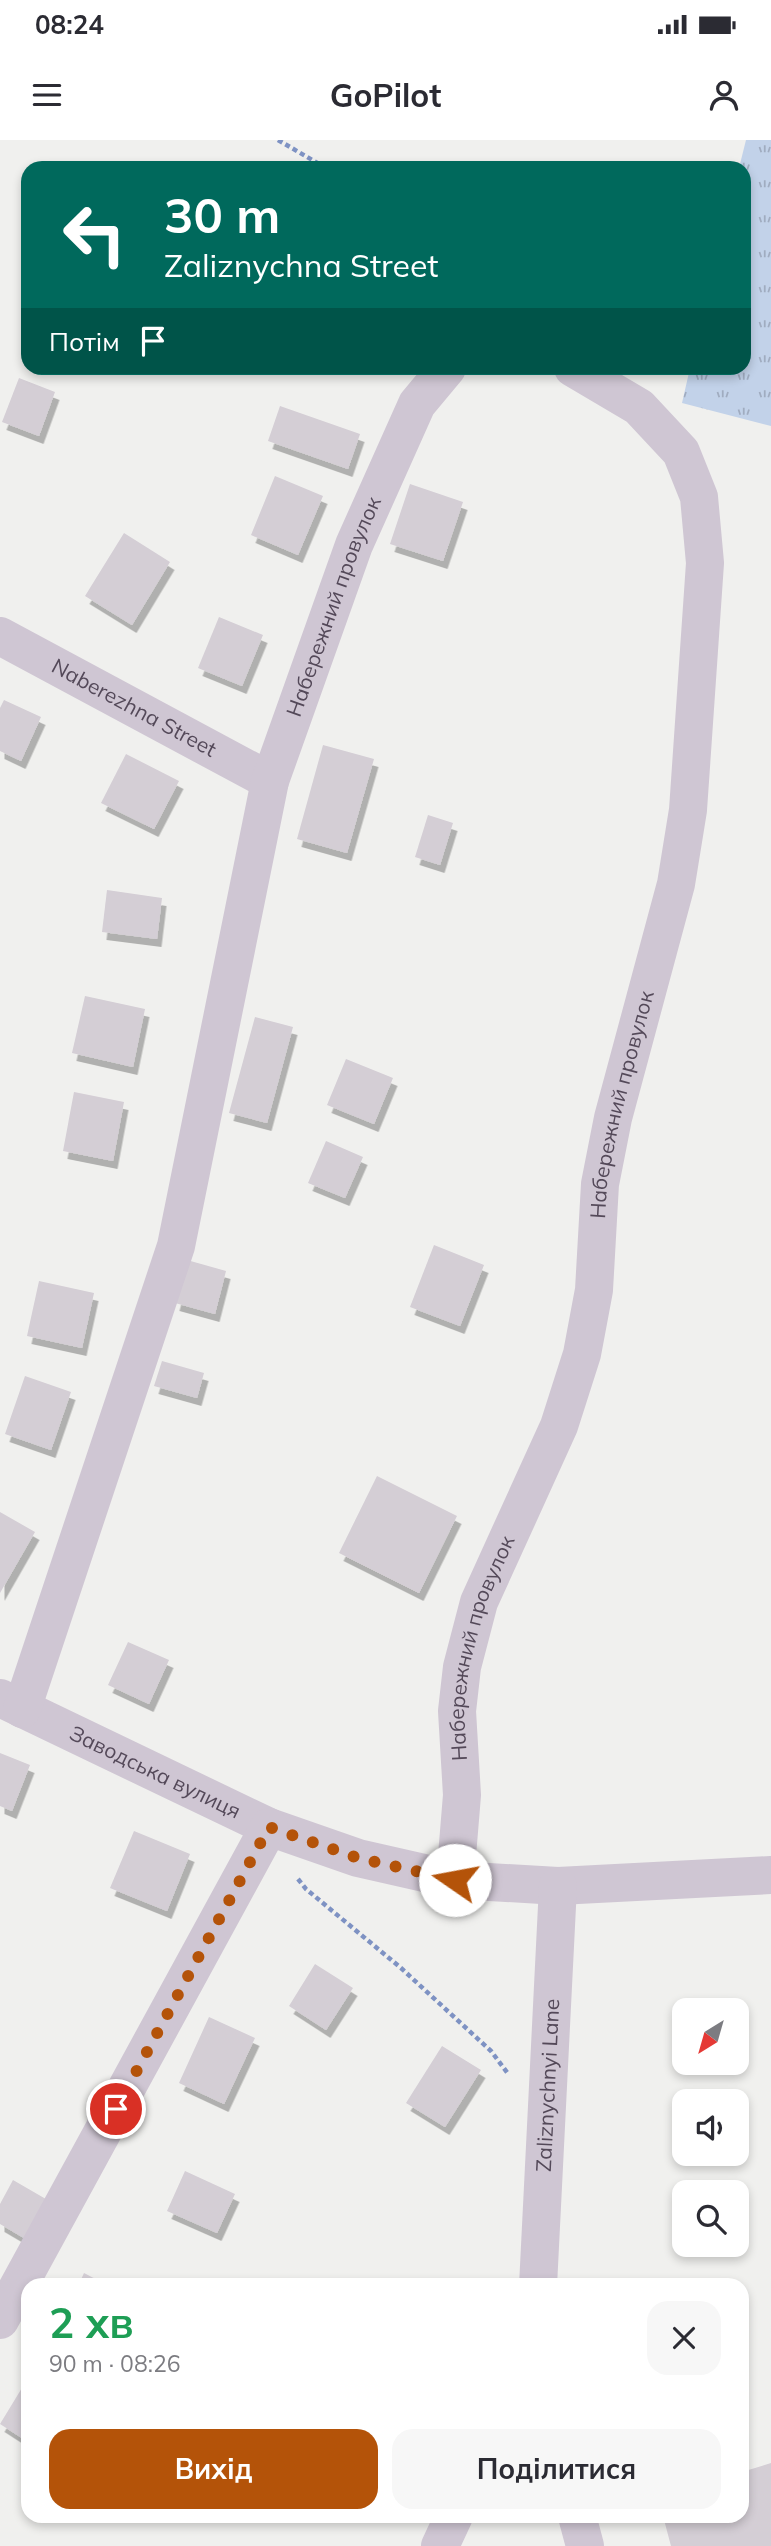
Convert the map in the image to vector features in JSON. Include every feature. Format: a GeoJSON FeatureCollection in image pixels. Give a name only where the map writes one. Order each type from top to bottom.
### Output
{"type":"FeatureCollection","features":[{"type":"Feature","properties":{"kind":"street","name":"Набережний провулок"},"geometry":{"type":"LineString","coordinates":[[11,1704],[176,1246],[270,781],[354,545],[417,404],[441,375]]}},
{"type":"Feature","properties":{"kind":"street","name":"Набережний провулок"},"geometry":{"type":"LineString","coordinates":[[455,1880],[462,1796],[457,1711],[462,1667],[479,1602],[559,1426],[582,1354],[594,1290],[600,1184],[612,1118],[676,884],[688,810],[705,564],[699,497],[681,452],[639,407],[585,375]]}},
{"type":"Feature","properties":{"kind":"street","name":"Naberezhna Street"},"geometry":{"type":"LineString","coordinates":[[0,636],[270,781]]}},
{"type":"Feature","properties":{"kind":"street","name":"Заводська вулиця"},"geometry":{"type":"LineString","coordinates":[[11,1704],[269,1827],[358,1858],[455,1880],[558,1885],[771,1875]]}},
{"type":"Feature","properties":{"kind":"street"},"geometry":{"type":"LineString","coordinates":[[23,2278],[269,1827]]}},
{"type":"Feature","properties":{"kind":"street","name":"Zaliznychnyi Lane"},"geometry":{"type":"LineString","coordinates":[[538,2278],[558,1885]]}},
{"type":"Feature","properties":{"kind":"street"},"geometry":{"type":"LineString","coordinates":[[0,2320],[21,2282]]}},
{"type":"Feature","properties":{"kind":"street"},"geometry":{"type":"LineString","coordinates":[[440,2546],[451,2523]]}},
{"type":"Feature","properties":{"kind":"street"},"geometry":{"type":"LineString","coordinates":[[579,2523],[585,2546]]}},
{"type":"Feature","properties":{"kind":"path"},"geometry":{"type":"LineString","coordinates":[[278,140],[314,161]]}},
{"type":"Feature","properties":{"kind":"path"},"geometry":{"type":"LineString","coordinates":[[269,1827],[285,1864],[306,1889],[401,1968],[491,2051],[511,2079]]}},
{"type":"Feature","properties":{"kind":"green space"},"geometry":{"type":"Polygon","coordinates":[[[746,140],[771,140],[771,426],[682,403],[688,375],[751,375],[751,161],[741,161],[746,140]]]}},
{"type":"Feature","properties":{"kind":"building"},"geometry":{"type":"Polygon","coordinates":[[[19,378],[55,392],[39,436],[2,422],[19,378]]]}},
{"type":"Feature","properties":{"kind":"building"},"geometry":{"type":"Polygon","coordinates":[[[280,406],[360,434],[348,469],[268,441],[280,406]]]}},
{"type":"Feature","properties":{"kind":"building"},"geometry":{"type":"Polygon","coordinates":[[[275,476],[323,496],[298,555],[251,535],[275,476]]]}},
{"type":"Feature","properties":{"kind":"building"},"geometry":{"type":"Polygon","coordinates":[[[410,484],[463,502],[443,561],[390,544],[410,484]]]}},
{"type":"Feature","properties":{"kind":"building"},"geometry":{"type":"Polygon","coordinates":[[[124,533],[170,562],[132,625],[85,596],[124,533]]]}},
{"type":"Feature","properties":{"kind":"building"},"geometry":{"type":"Polygon","coordinates":[[[219,617],[263,635],[242,686],[198,668],[219,617]]]}},
{"type":"Feature","properties":{"kind":"building"},"geometry":{"type":"Polygon","coordinates":[[[4,700],[41,717],[21,761],[0,751],[0,708],[4,700]]]}},
{"type":"Feature","properties":{"kind":"building"},"geometry":{"type":"Polygon","coordinates":[[[323,745],[374,759],[347,853],[297,839],[323,745]]]}},
{"type":"Feature","properties":{"kind":"building"},"geometry":{"type":"Polygon","coordinates":[[[126,754],[179,781],[154,829],[101,803],[126,754]]]}},
{"type":"Feature","properties":{"kind":"building"},"geometry":{"type":"Polygon","coordinates":[[[428,815],[453,823],[440,865],[415,857],[428,815]]]}},
{"type":"Feature","properties":{"kind":"building"},"geometry":{"type":"Polygon","coordinates":[[[107,890],[162,898],[157,939],[102,932],[107,890]]]}},
{"type":"Feature","properties":{"kind":"building"},"geometry":{"type":"Polygon","coordinates":[[[85,996],[145,1009],[133,1067],[72,1053],[85,996]]]}},
{"type":"Feature","properties":{"kind":"building"},"geometry":{"type":"Polygon","coordinates":[[[255,1017],[293,1027],[267,1123],[229,1113],[255,1017]]]}},
{"type":"Feature","properties":{"kind":"building"},"geometry":{"type":"Polygon","coordinates":[[[346,1059],[393,1078],[374,1124],[327,1105],[346,1059]]]}},
{"type":"Feature","properties":{"kind":"building"},"geometry":{"type":"Polygon","coordinates":[[[74,1092],[124,1102],[113,1161],[63,1151],[74,1092]]]}},
{"type":"Feature","properties":{"kind":"building"},"geometry":{"type":"Polygon","coordinates":[[[326,1141],[363,1157],[345,1198],[308,1183],[326,1141]]]}},
{"type":"Feature","properties":{"kind":"building"},"geometry":{"type":"Polygon","coordinates":[[[434,1245],[484,1265],[460,1326],[410,1307],[434,1245]]]}},
{"type":"Feature","properties":{"kind":"building"},"geometry":{"type":"Polygon","coordinates":[[[187,1260],[226,1271],[215,1314],[175,1303],[187,1260]]]}},
{"type":"Feature","properties":{"kind":"building"},"geometry":{"type":"Polygon","coordinates":[[[39,1281],[94,1293],[82,1348],[27,1336],[39,1281]]]}},
{"type":"Feature","properties":{"kind":"building"},"geometry":{"type":"Polygon","coordinates":[[[162,1361],[204,1373],[197,1398],[154,1386],[162,1361]]]}},
{"type":"Feature","properties":{"kind":"building"},"geometry":{"type":"Polygon","coordinates":[[[25,1376],[71,1392],[51,1450],[5,1434],[25,1376]]]}},
{"type":"Feature","properties":{"kind":"building"},"geometry":{"type":"Polygon","coordinates":[[[377,1476],[457,1516],[419,1593],[339,1553],[377,1476]]]}},
{"type":"Feature","properties":{"kind":"building"},"geometry":{"type":"Polygon","coordinates":[[[0,1512],[35,1532],[0,1593],[0,1512]]]}},
{"type":"Feature","properties":{"kind":"building"},"geometry":{"type":"Polygon","coordinates":[[[128,1642],[169,1660],[149,1704],[108,1685],[128,1642]]]}},
{"type":"Feature","properties":{"kind":"building"},"geometry":{"type":"Polygon","coordinates":[[[0,1753],[30,1765],[12,1811],[0,1806],[0,1753]]]}},
{"type":"Feature","properties":{"kind":"building"},"geometry":{"type":"Polygon","coordinates":[[[134,1831],[190,1854],[167,1911],[110,1888],[134,1831]]]}},
{"type":"Feature","properties":{"kind":"building"},"geometry":{"type":"Polygon","coordinates":[[[315,1964],[353,1988],[326,2030],[289,2006],[315,1964]]]}},
{"type":"Feature","properties":{"kind":"building"},"geometry":{"type":"Polygon","coordinates":[[[209,2017],[255,2038],[224,2104],[179,2083],[209,2017]]]}},
{"type":"Feature","properties":{"kind":"building"},"geometry":{"type":"Polygon","coordinates":[[[442,2046],[481,2070],[445,2127],[406,2103],[442,2046]]]}},
{"type":"Feature","properties":{"kind":"building"},"geometry":{"type":"Polygon","coordinates":[[[185,2171],[235,2194],[217,2233],[167,2211],[185,2171]]]}},
{"type":"Feature","properties":{"kind":"building"},"geometry":{"type":"Polygon","coordinates":[[[13,2180],[51,2202],[29,2241],[0,2224],[0,2204],[13,2180]]]}},
{"type":"Feature","properties":{"kind":"building"},"geometry":{"type":"Polygon","coordinates":[[[21,2390],[21,2438],[0,2424],[21,2390]]]}},
{"type":"Feature","properties":{"kind":"building"},"geometry":{"type":"Polygon","coordinates":[[[771,2463],[771,2546],[671,2546],[665,2523],[749,2523],[749,2470],[771,2463]]]}},
{"type":"Feature","properties":{"kind":"route"},"geometry":{"type":"LineString","coordinates":[[116,2109],[269,1827],[358,1858],[455,1880]]}}]}
